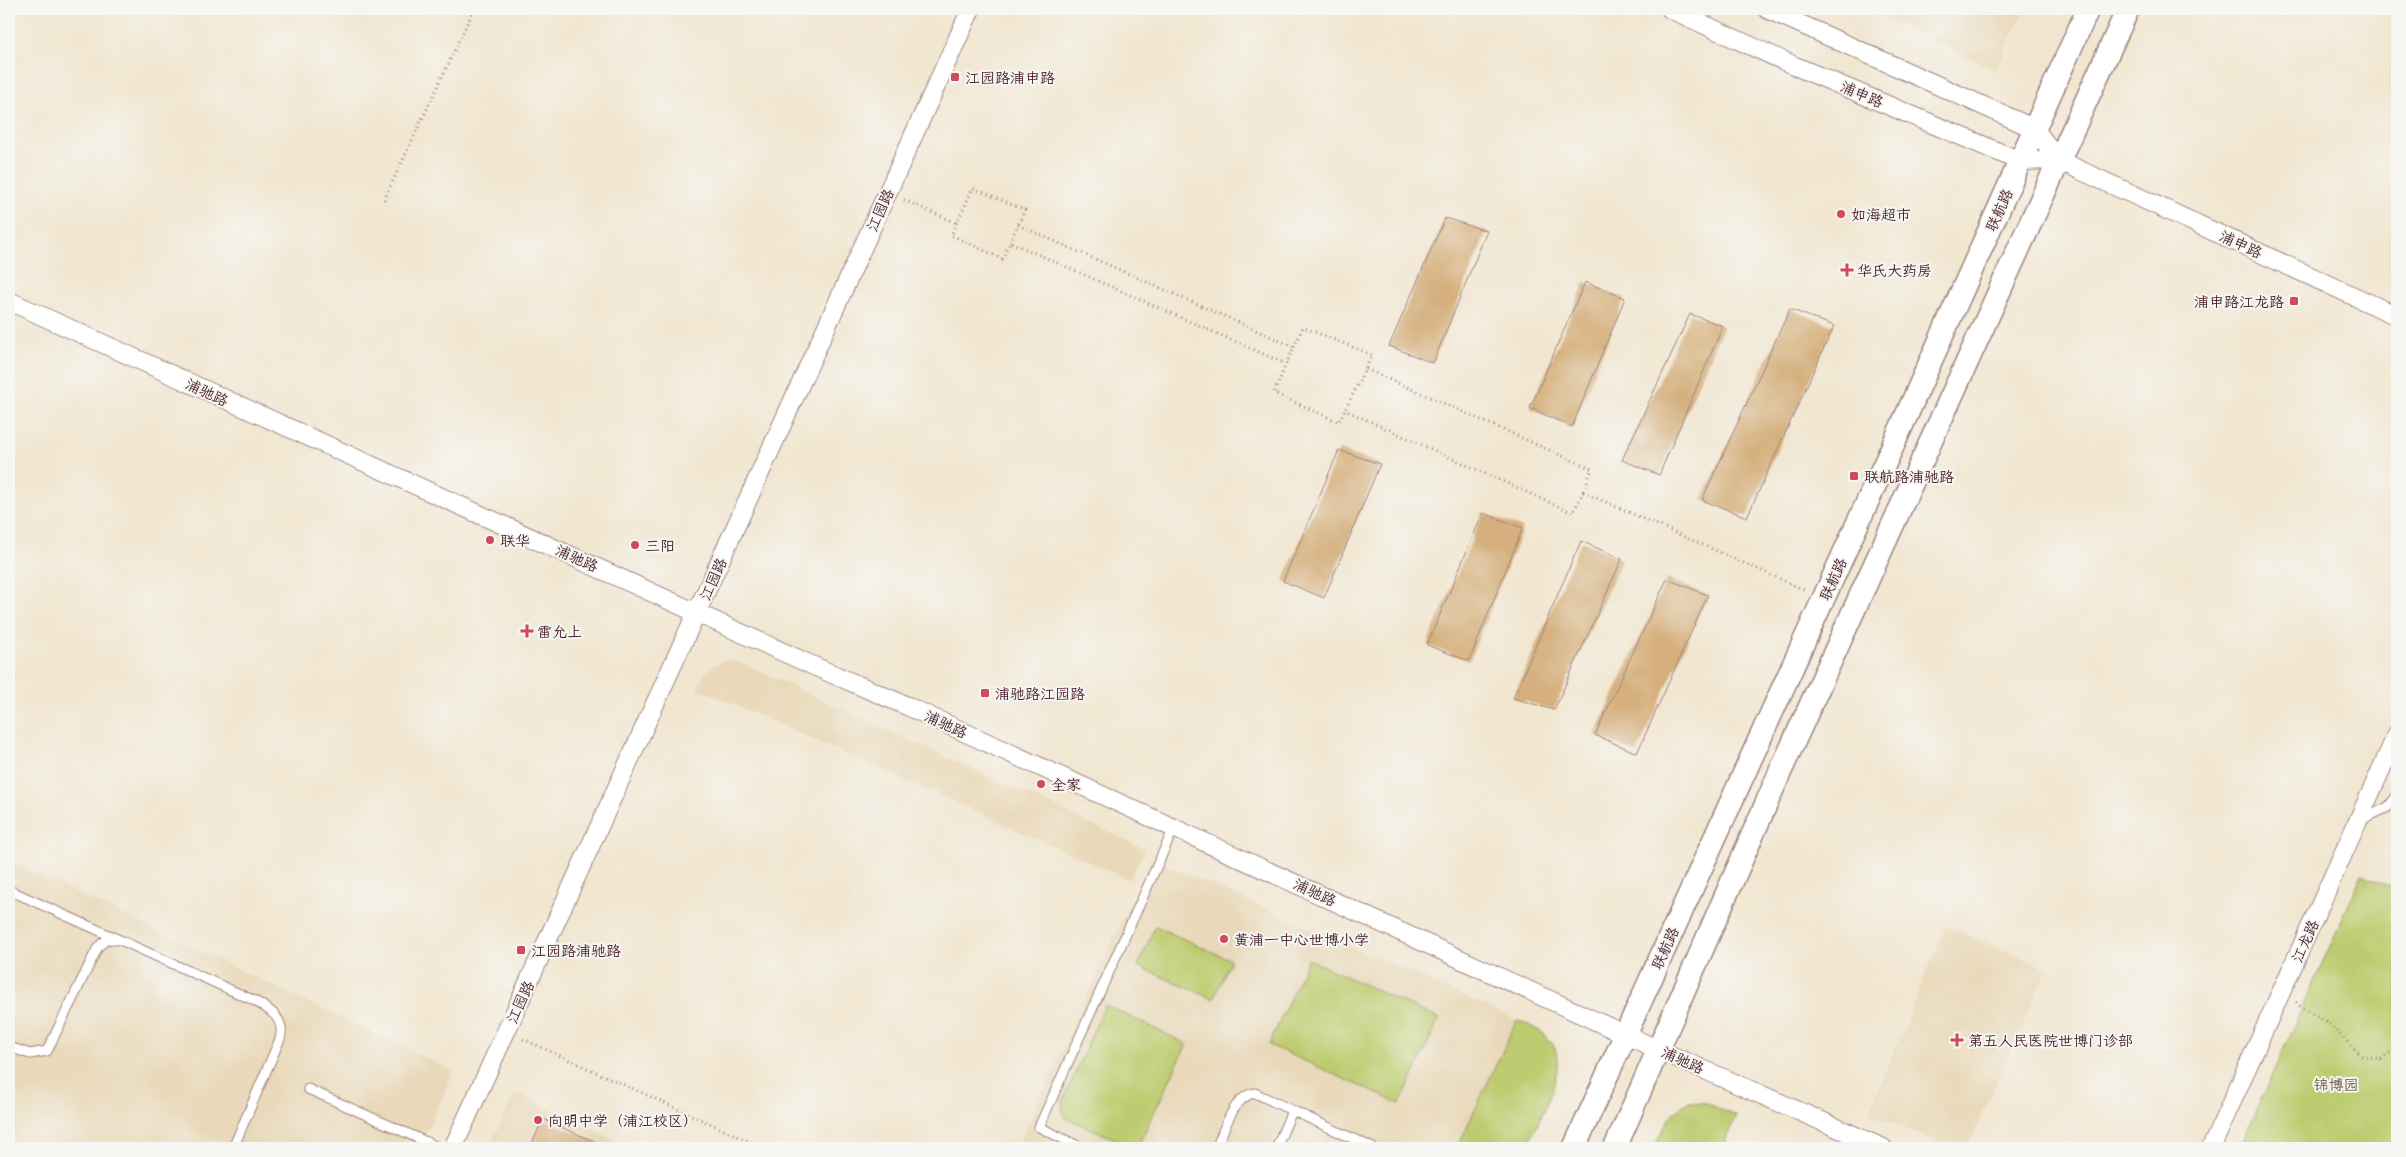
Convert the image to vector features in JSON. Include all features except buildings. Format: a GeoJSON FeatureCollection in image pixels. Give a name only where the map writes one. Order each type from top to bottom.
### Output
{"type":"FeatureCollection","features":[{"type":"Feature","properties":{"kind":"street","name":"江园路"},"geometry":{"type":"LineString","coordinates":[[453,1148],[971,9]]}},
{"type":"Feature","properties":{"kind":"street","name":"浦申路"},"geometry":{"type":"LineString","coordinates":[[1670,9],[1795,66],[2020,161],[2058,160],[2397,316]]}},
{"type":"Feature","properties":{"kind":"street","name":"浦申路"},"geometry":{"type":"LineString","coordinates":[[1767,9],[2035,129],[2058,160]]}},
{"type":"Feature","properties":{"kind":"street","name":"联航路"},"geometry":{"type":"LineString","coordinates":[[1574,1148],[1824,598],[2088,9]]}},
{"type":"Feature","properties":{"kind":"street","name":"联航路"},"geometry":{"type":"LineString","coordinates":[[1616,1148],[1781,770],[2128,9]]}},
{"type":"Feature","properties":{"kind":"street","name":"浦驰路"},"geometry":{"type":"LineString","coordinates":[[9,301],[1174,828],[1659,1050],[1883,1148]]}},
{"type":"Feature","properties":{"kind":"street","name":"江龙路"},"geometry":{"type":"LineString","coordinates":[[2211,1148],[2397,734]]}},
{"type":"Feature","properties":{"kind":"lane"},"geometry":{"type":"LineString","coordinates":[[2357,822],[2388,808],[2397,796]]}},
{"type":"Feature","properties":{"kind":"lane"},"geometry":{"type":"LineString","coordinates":[[1082,1148],[1039,1128],[1174,828]]}},
{"type":"Feature","properties":{"kind":"lane"},"geometry":{"type":"LineString","coordinates":[[9,890],[253,1000],[271,1011],[282,1025],[280,1039],[233,1148]]}},
{"type":"Feature","properties":{"kind":"lane"},"geometry":{"type":"LineString","coordinates":[[9,1047],[30,1054],[47,1051],[98,947],[107,939],[119,940]]}},
{"type":"Feature","properties":{"kind":"lane"},"geometry":{"type":"LineString","coordinates":[[308,1089],[440,1148]]}},
{"type":"Feature","properties":{"kind":"lane"},"geometry":{"type":"LineString","coordinates":[[1216,1148],[1236,1106],[1249,1094],[1255,1093],[1374,1148]]}},
{"type":"Feature","properties":{"kind":"lane"},"geometry":{"type":"LineString","coordinates":[[1276,1148],[1292,1111]]}},
{"type":"Feature","properties":{"kind":"path"},"geometry":{"type":"LineString","coordinates":[[384,200],[474,9]]}},
{"type":"Feature","properties":{"kind":"path"},"geometry":{"type":"LineString","coordinates":[[973,188],[1025,210],[1002,259],[951,235],[956,223],[973,188]]}},
{"type":"Feature","properties":{"kind":"path"},"geometry":{"type":"LineString","coordinates":[[904,200],[956,223]]}},
{"type":"Feature","properties":{"kind":"path"},"geometry":{"type":"LineString","coordinates":[[1018,226],[1294,347]]}},
{"type":"Feature","properties":{"kind":"path"},"geometry":{"type":"LineString","coordinates":[[1010,242],[1286,364]]}},
{"type":"Feature","properties":{"kind":"path"},"geometry":{"type":"LineString","coordinates":[[1303,327],[1372,355],[1340,422],[1274,393],[1294,347],[1303,327]]}},
{"type":"Feature","properties":{"kind":"path"},"geometry":{"type":"LineString","coordinates":[[1346,410],[1574,513],[1592,468],[1366,369]]}},
{"type":"Feature","properties":{"kind":"path"},"geometry":{"type":"LineString","coordinates":[[1583,492],[1824,598]]}},
{"type":"Feature","properties":{"kind":"path"},"geometry":{"type":"LineString","coordinates":[[2283,989],[2302,1008],[2327,1022],[2362,1056],[2381,1059],[2397,1048]]}},
{"type":"Feature","properties":{"kind":"path"},"geometry":{"type":"LineString","coordinates":[[507,1032],[764,1148]]}},
{"type":"Feature","properties":{"kind":"shaded area"},"geometry":{"type":"Polygon","coordinates":[[[1866,9],[2025,9],[1996,70],[1866,9]]]}},
{"type":"Feature","properties":{"kind":"shaded area"},"geometry":{"type":"Polygon","coordinates":[[[727,660],[740,662],[1145,849],[1130,880],[697,688],[705,673],[716,664],[727,660]]]}},
{"type":"Feature","properties":{"kind":"shaded area","name":"黄浦一中心世博小学"},"geometry":{"type":"Polygon","coordinates":[[[1151,858],[1517,1020],[1457,1148],[1017,1148],[1151,858]]]}},
{"type":"Feature","properties":{"kind":"shaded area"},"geometry":{"type":"Polygon","coordinates":[[[9,861],[454,1071],[419,1148],[9,1148],[9,861]]]}},
{"type":"Feature","properties":{"kind":"shaded area","name":"第五人民医院世博门诊部"},"geometry":{"type":"Polygon","coordinates":[[[1946,926],[2048,968],[1967,1148],[1951,1148],[1868,1113],[1946,926]]]}},
{"type":"Feature","properties":{"kind":"shaded area","name":"向明中学（浦江校区）"},"geometry":{"type":"Polygon","coordinates":[[[515,1092],[632,1148],[489,1148],[515,1092]]]}},
{"type":"Feature","properties":{"kind":"green space","name":"锦博园"},"geometry":{"type":"Polygon","coordinates":[[[2362,875],[2397,890],[2397,1148],[2239,1148],[2362,875]]]}},
{"type":"Feature","properties":{"kind":"green space"},"geometry":{"type":"Polygon","coordinates":[[[1155,926],[1231,960],[1213,999],[1138,966],[1155,926]]]}},
{"type":"Feature","properties":{"kind":"green space"},"geometry":{"type":"Polygon","coordinates":[[[1308,959],[1439,1019],[1400,1104],[1269,1045],[1308,959]]]}},
{"type":"Feature","properties":{"kind":"green space"},"geometry":{"type":"Polygon","coordinates":[[[1105,1005],[1187,1044],[1137,1148],[1066,1118],[1062,1109],[1066,1093],[1105,1005]]]}},
{"type":"Feature","properties":{"kind":"green space"},"geometry":{"type":"Polygon","coordinates":[[[1517,1020],[1529,1025],[1547,1037],[1555,1048],[1557,1061],[1556,1076],[1552,1092],[1538,1123],[1526,1148],[1457,1148],[1517,1020]]]}},
{"type":"Feature","properties":{"kind":"green space"},"geometry":{"type":"Polygon","coordinates":[[[1689,1102],[1706,1103],[1736,1116],[1722,1148],[1654,1148],[1671,1116],[1689,1102]]]}},
{"type":"Feature","properties":{"kind":"place","name":"江园路浦申路"},"geometry":{"type":"Point","coordinates":[955,77]}},
{"type":"Feature","properties":{"kind":"place","name":"如海超市"},"geometry":{"type":"Point","coordinates":[1841,214]}},
{"type":"Feature","properties":{"kind":"place","name":"华氏大药房"},"geometry":{"type":"Point","coordinates":[1847,270]}},
{"type":"Feature","properties":{"kind":"place","name":"浦申路江龙路"},"geometry":{"type":"Point","coordinates":[2294,301]}},
{"type":"Feature","properties":{"kind":"place","name":"联航路浦驰路"},"geometry":{"type":"Point","coordinates":[1854,476]}},
{"type":"Feature","properties":{"kind":"place","name":"联华"},"geometry":{"type":"Point","coordinates":[490,540]}},
{"type":"Feature","properties":{"kind":"place","name":"三阳"},"geometry":{"type":"Point","coordinates":[635,545]}},
{"type":"Feature","properties":{"kind":"place","name":"雷允上"},"geometry":{"type":"Point","coordinates":[527,631]}},
{"type":"Feature","properties":{"kind":"place","name":"浦驰路江园路"},"geometry":{"type":"Point","coordinates":[985,693]}},
{"type":"Feature","properties":{"kind":"place","name":"全家"},"geometry":{"type":"Point","coordinates":[1041,784]}},
{"type":"Feature","properties":{"kind":"place","name":"黄浦一中心世博小学"},"geometry":{"type":"Point","coordinates":[1224,939]}},
{"type":"Feature","properties":{"kind":"place","name":"江园路浦驰路"},"geometry":{"type":"Point","coordinates":[521,950]}},
{"type":"Feature","properties":{"kind":"place","name":"第五人民医院世博门诊部"},"geometry":{"type":"Point","coordinates":[1957,1040]}},
{"type":"Feature","properties":{"kind":"place","name":"向明中学（浦江校区）"},"geometry":{"type":"Point","coordinates":[538,1120]}}]}
